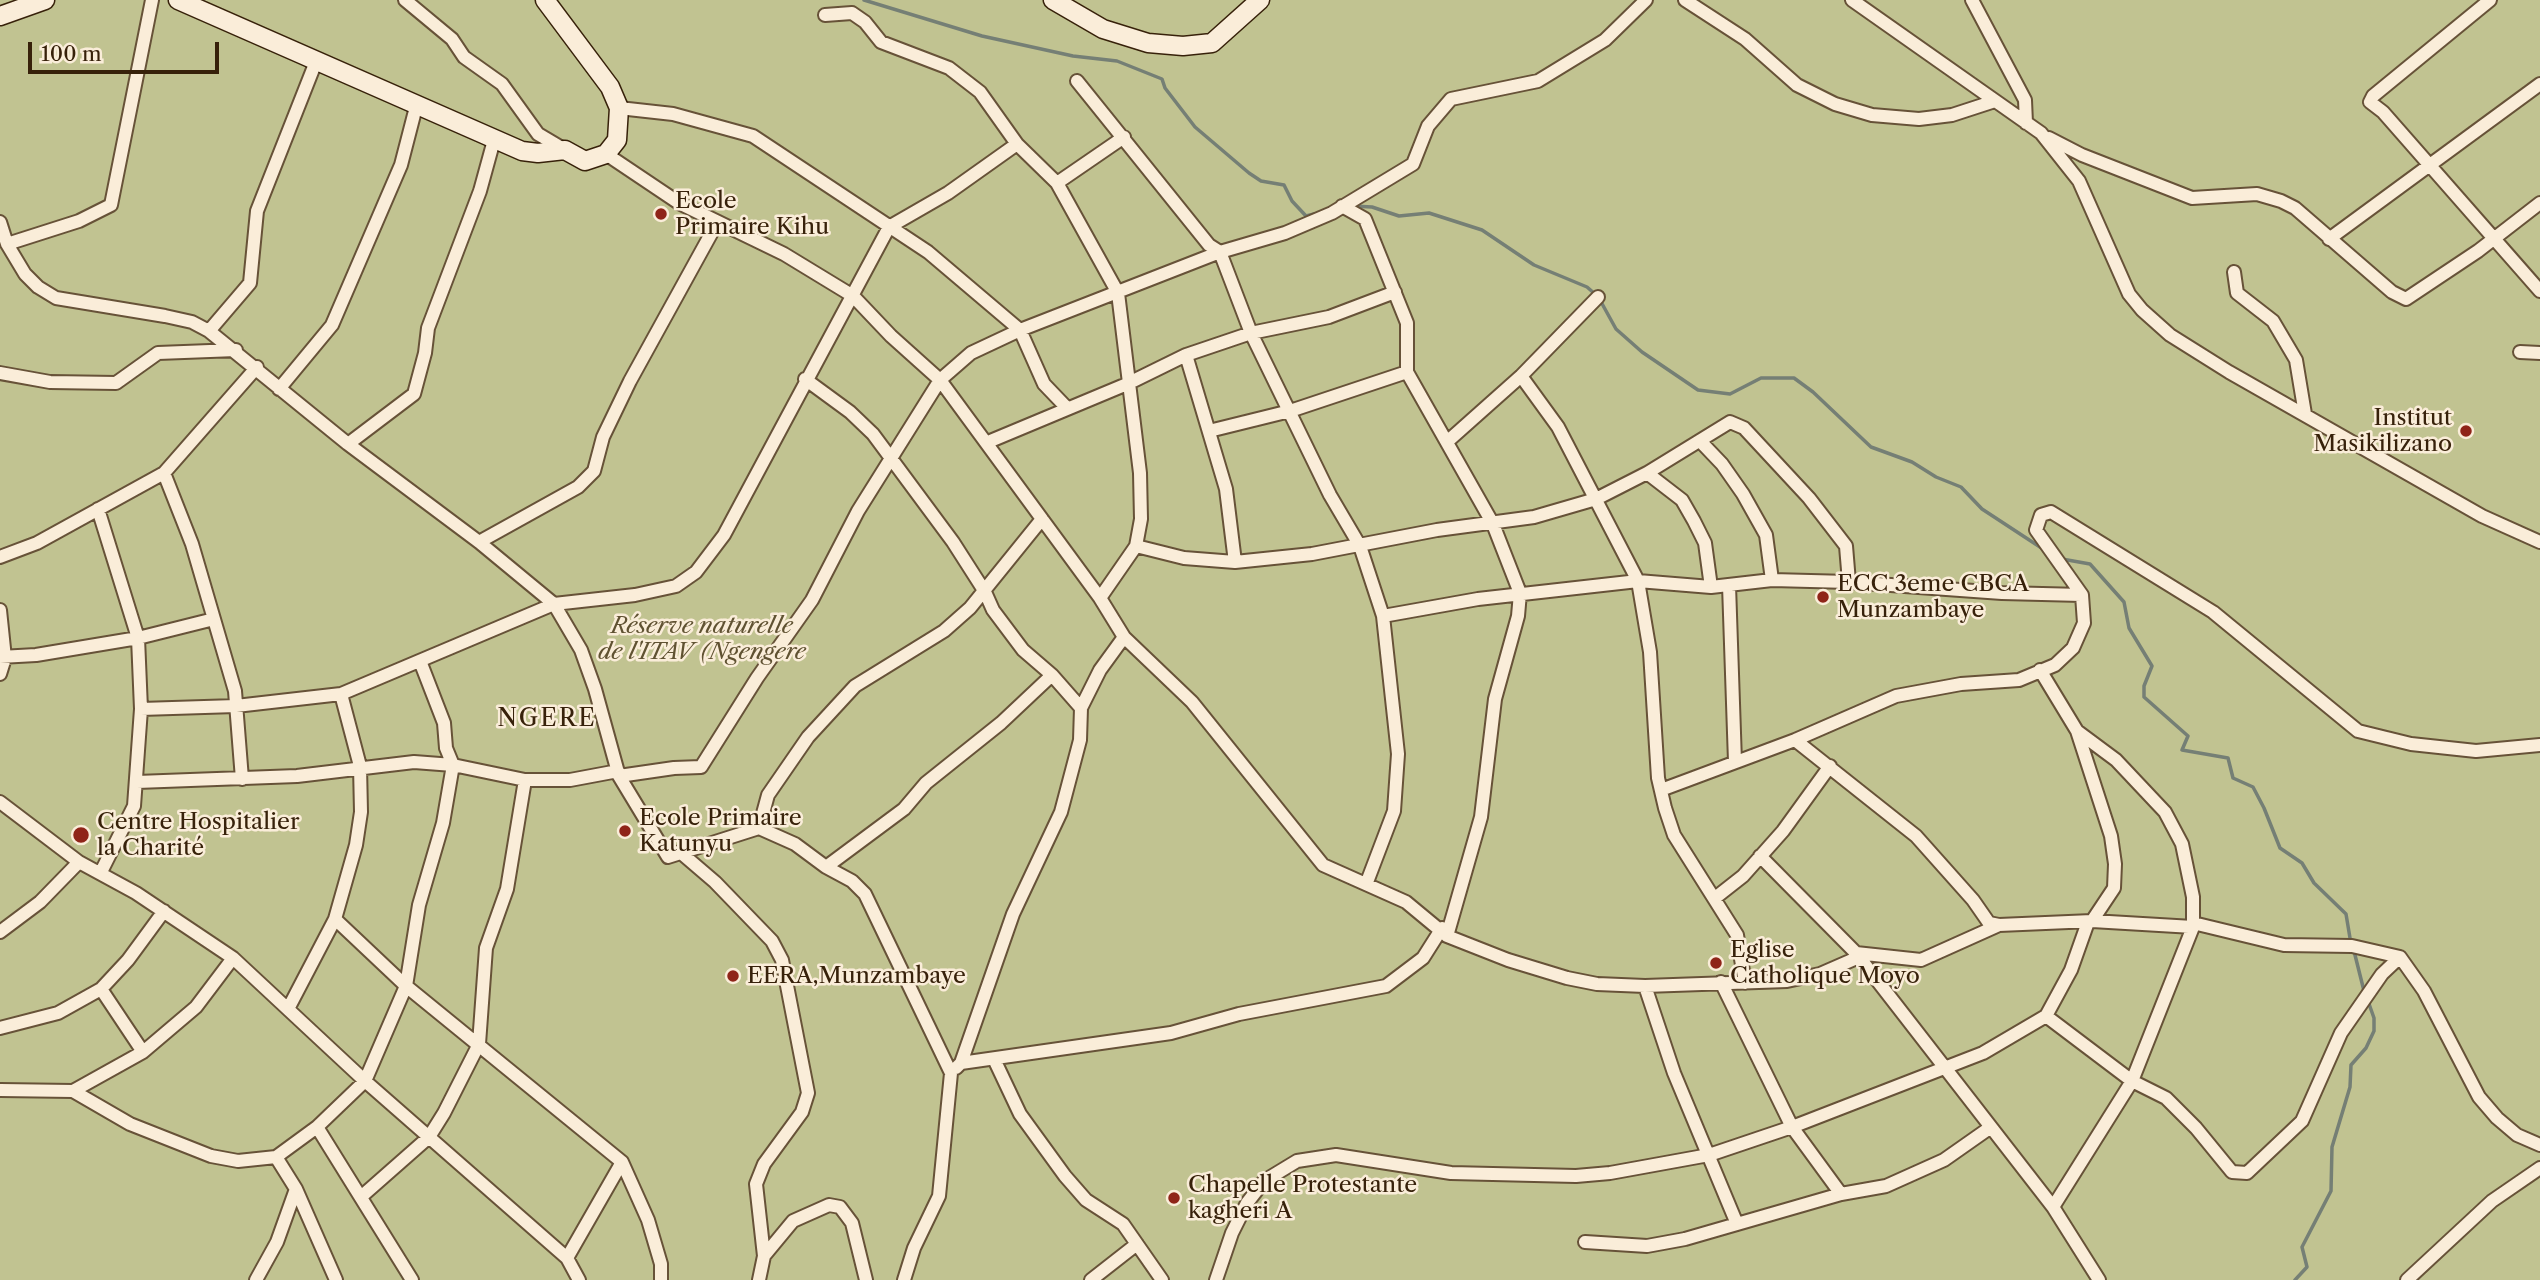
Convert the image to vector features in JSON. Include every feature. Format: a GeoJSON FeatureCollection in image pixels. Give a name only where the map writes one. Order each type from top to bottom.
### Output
{"type":"FeatureCollection","features":[{"type":"Feature","properties":{"kind":"street"},"geometry":{"type":"LineString","coordinates":[[0,16],[45,0]]}},
{"type":"Feature","properties":{"kind":"street"},"geometry":{"type":"LineString","coordinates":[[7,244],[79,220],[111,205],[152,0]]}},
{"type":"Feature","properties":{"kind":"street"},"geometry":{"type":"LineString","coordinates":[[178,0],[205,14],[317,59],[416,107],[494,140],[538,153],[565,150]]}},
{"type":"Feature","properties":{"kind":"street"},"geometry":{"type":"LineString","coordinates":[[405,0],[452,39],[464,57],[502,84],[538,134],[585,161],[606,154],[617,139],[619,108],[610,87],[545,0]]}},
{"type":"Feature","properties":{"kind":"street"},"geometry":{"type":"LineString","coordinates":[[1053,0],[1103,29],[1147,43],[1183,46],[1212,43],[1260,0]]}},
{"type":"Feature","properties":{"kind":"street"},"geometry":{"type":"LineString","coordinates":[[137,782],[297,776],[360,766],[414,762],[453,765],[525,780],[570,780],[701,767],[757,678],[812,600],[858,511],[940,380],[971,353],[1020,330],[1220,252],[1285,233],[1337,209],[1413,164],[1428,126],[1451,99],[1507,89],[1550,75],[1605,40],[1646,0]]}},
{"type":"Feature","properties":{"kind":"street"},"geometry":{"type":"LineString","coordinates":[[1685,0],[1745,39],[1797,85],[1835,104],[1872,115],[1919,119],[1952,115],[1995,101]]}},
{"type":"Feature","properties":{"kind":"street"},"geometry":{"type":"LineString","coordinates":[[1852,0],[2040,133],[2082,155],[2184,196],[2257,194],[2281,201],[2295,208],[2392,292],[2406,299],[2540,203]]}},
{"type":"Feature","properties":{"kind":"street"},"geometry":{"type":"LineString","coordinates":[[1972,0],[1983,26],[2021,90],[2026,123]]}},
{"type":"Feature","properties":{"kind":"street"},"geometry":{"type":"LineString","coordinates":[[2490,0],[2373,96],[2370,102],[2371,106],[2383,112],[2540,291]]}},
{"type":"Feature","properties":{"kind":"street"},"geometry":{"type":"LineString","coordinates":[[825,15],[852,13],[881,42],[957,73],[980,92],[1017,144],[1057,183],[1118,293],[1127,384],[1140,473],[1141,519],[1136,546],[1100,598]]}},
{"type":"Feature","properties":{"kind":"street"},"geometry":{"type":"LineString","coordinates":[[209,331],[250,283],[257,211],[317,59]]}},
{"type":"Feature","properties":{"kind":"street"},"geometry":{"type":"LineString","coordinates":[[1077,81],[1209,245],[1220,252],[1251,333],[1330,495],[1360,546],[1383,616],[1394,702],[1397,779],[1394,811],[1367,882]]}},
{"type":"Feature","properties":{"kind":"street"},"geometry":{"type":"LineString","coordinates":[[2329,239],[2540,84]]}},
{"type":"Feature","properties":{"kind":"street"},"geometry":{"type":"LineString","coordinates":[[279,389],[332,326],[401,165],[416,107]]}},
{"type":"Feature","properties":{"kind":"street"},"geometry":{"type":"LineString","coordinates":[[619,108],[673,114],[753,136],[929,252],[1020,330],[1044,384],[1067,408]]}},
{"type":"Feature","properties":{"kind":"street"},"geometry":{"type":"LineString","coordinates":[[2040,133],[2079,181],[2118,273],[2142,310],[2180,341],[2305,415],[2482,516],[2540,542]]}},
{"type":"Feature","properties":{"kind":"street"},"geometry":{"type":"LineString","coordinates":[[1057,183],[1124,137]]}},
{"type":"Feature","properties":{"kind":"street"},"geometry":{"type":"LineString","coordinates":[[348,444],[414,394],[425,353],[428,328],[480,191],[494,140]]}},
{"type":"Feature","properties":{"kind":"street"},"geometry":{"type":"LineString","coordinates":[[141,709],[236,706],[341,694],[554,604],[676,586],[696,572],[724,535],[889,227],[948,193],[1017,144]]}},
{"type":"Feature","properties":{"kind":"street"},"geometry":{"type":"LineString","coordinates":[[606,154],[679,204],[784,254],[853,296],[940,380],[1100,598],[1124,637],[1192,702],[1323,865],[1367,882],[1406,902],[1445,932],[1508,960],[1597,984],[1645,986],[1745,983],[1820,974],[1857,955],[1921,960],[1999,925]]}},
{"type":"Feature","properties":{"kind":"street"},"geometry":{"type":"LineString","coordinates":[[956,1068],[994,1059],[1171,1033],[1239,1014],[1386,986],[1423,958],[1445,932],[1481,817],[1495,699],[1518,616],[1520,593],[1493,524],[1407,372],[1408,330],[1365,219],[1337,209]]}},
{"type":"Feature","properties":{"kind":"street"},"geometry":{"type":"LineString","coordinates":[[0,222],[7,244],[25,274],[56,298],[165,316],[192,322],[209,331],[236,350],[279,389],[348,444],[479,542],[554,604],[581,650],[595,689],[618,774],[668,857],[759,828],[795,844],[826,867],[852,881],[873,907],[907,985],[956,1068]]}},
{"type":"Feature","properties":{"kind":"street"},"geometry":{"type":"LineString","coordinates":[[479,542],[578,487],[594,471],[603,437],[630,381],[717,223]]}},
{"type":"Feature","properties":{"kind":"street"},"geometry":{"type":"LineString","coordinates":[[2234,272],[2237,293],[2273,321],[2296,360],[2305,415]]}},
{"type":"Feature","properties":{"kind":"street"},"geometry":{"type":"LineString","coordinates":[[988,442],[1127,384],[1186,355],[1251,333],[1329,317],[1395,292]]}},
{"type":"Feature","properties":{"kind":"street"},"geometry":{"type":"LineString","coordinates":[[1448,441],[1521,376],[1598,297]]}},
{"type":"Feature","properties":{"kind":"street"},"geometry":{"type":"LineString","coordinates":[[0,373],[50,382],[116,383],[158,353],[236,350]]}},
{"type":"Feature","properties":{"kind":"street"},"geometry":{"type":"LineString","coordinates":[[2520,352],[2540,353]]}},
{"type":"Feature","properties":{"kind":"street"},"geometry":{"type":"LineString","coordinates":[[1186,355],[1226,489],[1235,562]]}},
{"type":"Feature","properties":{"kind":"street"},"geometry":{"type":"LineString","coordinates":[[0,557],[37,543],[164,473],[257,368]]}},
{"type":"Feature","properties":{"kind":"street"},"geometry":{"type":"LineString","coordinates":[[1209,431],[1290,411],[1407,372]]}},
{"type":"Feature","properties":{"kind":"street"},"geometry":{"type":"LineString","coordinates":[[1521,376],[1558,427],[1638,581],[1650,652],[1661,790],[1674,835],[1737,935],[1745,983]]}},
{"type":"Feature","properties":{"kind":"street"},"geometry":{"type":"LineString","coordinates":[[806,379],[850,412],[890,457],[953,542],[985,592],[993,610],[1023,650],[1052,675],[1082,708]]}},
{"type":"Feature","properties":{"kind":"street"},"geometry":{"type":"LineString","coordinates":[[1136,546],[1184,558],[1235,562],[1360,546],[1437,530],[1493,524],[1570,509],[1597,499],[1647,473],[1730,422],[1744,428],[1809,498],[1846,546],[1849,582]]}},
{"type":"Feature","properties":{"kind":"street"},"geometry":{"type":"LineString","coordinates":[[1701,442],[1723,464],[1766,536],[1772,580]]}},
{"type":"Feature","properties":{"kind":"street"},"geometry":{"type":"LineString","coordinates":[[164,473],[192,544],[236,706],[242,779]]}},
{"type":"Feature","properties":{"kind":"street"},"geometry":{"type":"LineString","coordinates":[[1647,473],[1682,500],[1705,543],[1711,587]]}},
{"type":"Feature","properties":{"kind":"street"},"geometry":{"type":"LineString","coordinates":[[98,509],[138,638],[141,709],[134,806],[101,872]]}},
{"type":"Feature","properties":{"kind":"street"},"geometry":{"type":"LineString","coordinates":[[1661,790],[1795,740],[1896,696],[1947,686],[2019,680],[2054,665],[2073,648],[2084,623],[2082,595],[2036,530],[2040,515],[2050,512],[2130,564],[2213,612],[2358,731],[2411,744],[2476,751],[2540,745]]}},
{"type":"Feature","properties":{"kind":"street"},"geometry":{"type":"LineString","coordinates":[[759,828],[768,795],[808,737],[855,686],[944,631],[985,592],[1042,519]]}},
{"type":"Feature","properties":{"kind":"street"},"geometry":{"type":"LineString","coordinates":[[1383,616],[1520,593],[1638,581],[1711,587],[1772,580],[1849,582],[2002,593],[2082,595]]}},
{"type":"Feature","properties":{"kind":"street"},"geometry":{"type":"LineString","coordinates":[[1730,585],[1735,762]]}},
{"type":"Feature","properties":{"kind":"street"},"geometry":{"type":"LineString","coordinates":[[0,610],[3,658],[0,674]]}},
{"type":"Feature","properties":{"kind":"street"},"geometry":{"type":"LineString","coordinates":[[3,658],[138,638],[214,620]]}},
{"type":"Feature","properties":{"kind":"street"},"geometry":{"type":"LineString","coordinates":[[904,1280],[919,1236],[939,1196],[956,1068],[1013,914],[1061,812],[1080,740],[1082,708],[1100,670],[1124,637]]}},
{"type":"Feature","properties":{"kind":"street"},"geometry":{"type":"LineString","coordinates":[[0,1090],[73,1091],[130,1124],[211,1156],[238,1161],[276,1157],[317,1127],[365,1081],[406,986],[419,905],[443,823],[453,765],[446,748],[444,723],[420,661]]}},
{"type":"Feature","properties":{"kind":"street"},"geometry":{"type":"LineString","coordinates":[[1216,1280],[1247,1203],[1264,1181],[1285,1166],[1321,1155],[1348,1156],[1451,1172],[1576,1176],[1710,1155],[1792,1127],[1983,1053],[2046,1016],[2071,970],[2090,921],[2114,888],[2115,864],[2111,836],[2077,731],[2040,670]]}},
{"type":"Feature","properties":{"kind":"street"},"geometry":{"type":"LineString","coordinates":[[826,867],[904,809],[926,783],[1001,723],[1052,675]]}},
{"type":"Feature","properties":{"kind":"street"},"geometry":{"type":"LineString","coordinates":[[288,1009],[335,919],[359,823],[360,766],[341,694]]}},
{"type":"Feature","properties":{"kind":"street"},"geometry":{"type":"LineString","coordinates":[[2053,1207],[2132,1081],[2193,925],[2193,897],[2182,844],[2165,812],[2116,760],[2077,731]]}},
{"type":"Feature","properties":{"kind":"street"},"geometry":{"type":"LineString","coordinates":[[1795,740],[1916,836],[1973,900],[1989,923],[1999,925],[2090,921],[2193,925],[2284,945],[2352,946],[2400,957],[2424,991],[2479,1097],[2497,1118],[2517,1135],[2540,1145]]}},
{"type":"Feature","properties":{"kind":"street"},"geometry":{"type":"LineString","coordinates":[[1715,898],[1743,876],[1783,831],[1830,766]]}},
{"type":"Feature","properties":{"kind":"street"},"geometry":{"type":"LineString","coordinates":[[362,1196],[429,1137],[479,1044],[486,948],[507,888],[525,780]]}},
{"type":"Feature","properties":{"kind":"street"},"geometry":{"type":"LineString","coordinates":[[0,802],[79,862],[101,872],[164,911],[233,958],[365,1081],[567,1258],[579,1280]]}},
{"type":"Feature","properties":{"kind":"street"},"geometry":{"type":"LineString","coordinates":[[680,852],[772,941],[782,960],[793,1030],[808,1093],[802,1112],[764,1164],[756,1184],[764,1256],[759,1280]]}},
{"type":"Feature","properties":{"kind":"street"},"geometry":{"type":"LineString","coordinates":[[1760,856],[1857,955],[2053,1207],[2099,1280]]}},
{"type":"Feature","properties":{"kind":"street"},"geometry":{"type":"LineString","coordinates":[[0,932],[40,902],[79,862]]}},
{"type":"Feature","properties":{"kind":"street"},"geometry":{"type":"LineString","coordinates":[[0,1028],[58,1013],[101,989],[128,960],[164,911]]}},
{"type":"Feature","properties":{"kind":"street"},"geometry":{"type":"LineString","coordinates":[[335,919],[406,986],[622,1162],[648,1220],[661,1264],[661,1280]]}},
{"type":"Feature","properties":{"kind":"street"},"geometry":{"type":"LineString","coordinates":[[2046,1016],[2132,1081],[2166,1098],[2196,1128],[2232,1172],[2247,1173],[2302,1121],[2341,1034],[2382,974],[2400,957]]}},
{"type":"Feature","properties":{"kind":"street"},"geometry":{"type":"LineString","coordinates":[[73,1091],[143,1052],[196,1007],[233,958]]}},
{"type":"Feature","properties":{"kind":"street"},"geometry":{"type":"LineString","coordinates":[[1721,982],[1792,1127],[1841,1194]]}},
{"type":"Feature","properties":{"kind":"street"},"geometry":{"type":"LineString","coordinates":[[1645,986],[1674,1073],[1737,1224]]}},
{"type":"Feature","properties":{"kind":"street"},"geometry":{"type":"LineString","coordinates":[[101,989],[143,1052]]}},
{"type":"Feature","properties":{"kind":"street"},"geometry":{"type":"LineString","coordinates":[[994,1059],[1020,1114],[1065,1175],[1086,1200],[1123,1224],[1161,1280]]}},
{"type":"Feature","properties":{"kind":"street"},"geometry":{"type":"LineString","coordinates":[[1586,1242],[1647,1246],[1685,1240],[1841,1194],[1886,1186],[1944,1160],[1991,1126]]}},
{"type":"Feature","properties":{"kind":"street"},"geometry":{"type":"LineString","coordinates":[[317,1127],[412,1280]]}},
{"type":"Feature","properties":{"kind":"street"},"geometry":{"type":"LineString","coordinates":[[276,1157],[296,1189],[335,1280]]}},
{"type":"Feature","properties":{"kind":"street"},"geometry":{"type":"LineString","coordinates":[[567,1258],[622,1162]]}},
{"type":"Feature","properties":{"kind":"street"},"geometry":{"type":"LineString","coordinates":[[2407,1280],[2492,1201],[2540,1168]]}},
{"type":"Feature","properties":{"kind":"street"},"geometry":{"type":"LineString","coordinates":[[256,1280],[277,1242],[296,1189]]}},
{"type":"Feature","properties":{"kind":"street"},"geometry":{"type":"LineString","coordinates":[[764,1256],[793,1221],[829,1205],[840,1207],[852,1223],[866,1280]]}},
{"type":"Feature","properties":{"kind":"street"},"geometry":{"type":"LineString","coordinates":[[1091,1280],[1137,1244]]}},
{"type":"Feature","properties":{"kind":"green space","name":"Réserve naturelle de l'ITAV (Ngengere"},"geometry":{"type":"Polygon","coordinates":[[[0,0],[2540,0],[2540,1280],[0,1280],[0,0]]]}},
{"type":"Feature","properties":{"kind":"waterway"},"geometry":{"type":"LineString","coordinates":[[864,0],[982,36],[1073,56],[1117,61],[1162,79],[1165,88],[1195,127],[1261,181],[1284,185],[1292,201],[1306,216],[1314,214]]}},
{"type":"Feature","properties":{"kind":"waterway"},"geometry":{"type":"LineString","coordinates":[[1352,206],[1372,207],[1399,216],[1429,213],[1482,230],[1534,265],[1587,287],[1595,294]]}},
{"type":"Feature","properties":{"kind":"waterway"},"geometry":{"type":"LineString","coordinates":[[1600,300],[1616,329],[1642,352],[1698,390],[1730,394],[1761,378],[1794,378],[1813,392],[1871,447],[1912,462],[1936,477],[1961,487],[1982,509],[2043,549]]}},
{"type":"Feature","properties":{"kind":"waterway"},"geometry":{"type":"LineString","coordinates":[[2062,559],[2090,564],[2124,602],[2129,628],[2152,666],[2144,686],[2144,697],[2188,736],[2182,750],[2228,758],[2233,778],[2253,787],[2280,848],[2302,863],[2314,883],[2346,914],[2351,944]]}},
{"type":"Feature","properties":{"kind":"waterway"},"geometry":{"type":"LineString","coordinates":[[2354,951],[2364,991]]}},
{"type":"Feature","properties":{"kind":"waterway"},"geometry":{"type":"LineString","coordinates":[[2295,1280],[2307,1267],[2302,1247],[2331,1191],[2332,1147],[2350,1087],[2351,1065],[2366,1048],[2374,1031],[2374,1018],[2368,1001]]}},
{"type":"Feature","properties":{"kind":"place","name":"Ecole Primaire Kihu"},"geometry":{"type":"Point","coordinates":[661,214]}},
{"type":"Feature","properties":{"kind":"place","name":"Institut Masikilizano"},"geometry":{"type":"Point","coordinates":[2466,431]}},
{"type":"Feature","properties":{"kind":"place","name":"ECC 3eme CBCA Munzambaye"},"geometry":{"type":"Point","coordinates":[1823,597]}},
{"type":"Feature","properties":{"kind":"place","name":"Ecole Primaire Katunyu"},"geometry":{"type":"Point","coordinates":[625,831]}},
{"type":"Feature","properties":{"kind":"place","name":"Centre Hospitalier la Charité"},"geometry":{"type":"Point","coordinates":[81,835]}},
{"type":"Feature","properties":{"kind":"place","name":"Eglise Catholique Moyo"},"geometry":{"type":"Point","coordinates":[1716,963]}},
{"type":"Feature","properties":{"kind":"place","name":"EERA,Munzambaye"},"geometry":{"type":"Point","coordinates":[733,976]}},
{"type":"Feature","properties":{"kind":"place","name":"Chapelle Protestante kagheri A"},"geometry":{"type":"Point","coordinates":[1174,1198]}},
{"type":"Feature","properties":{"kind":"district","name":"NGERE"},"geometry":{"type":"Point","coordinates":[547,719]}}]}
